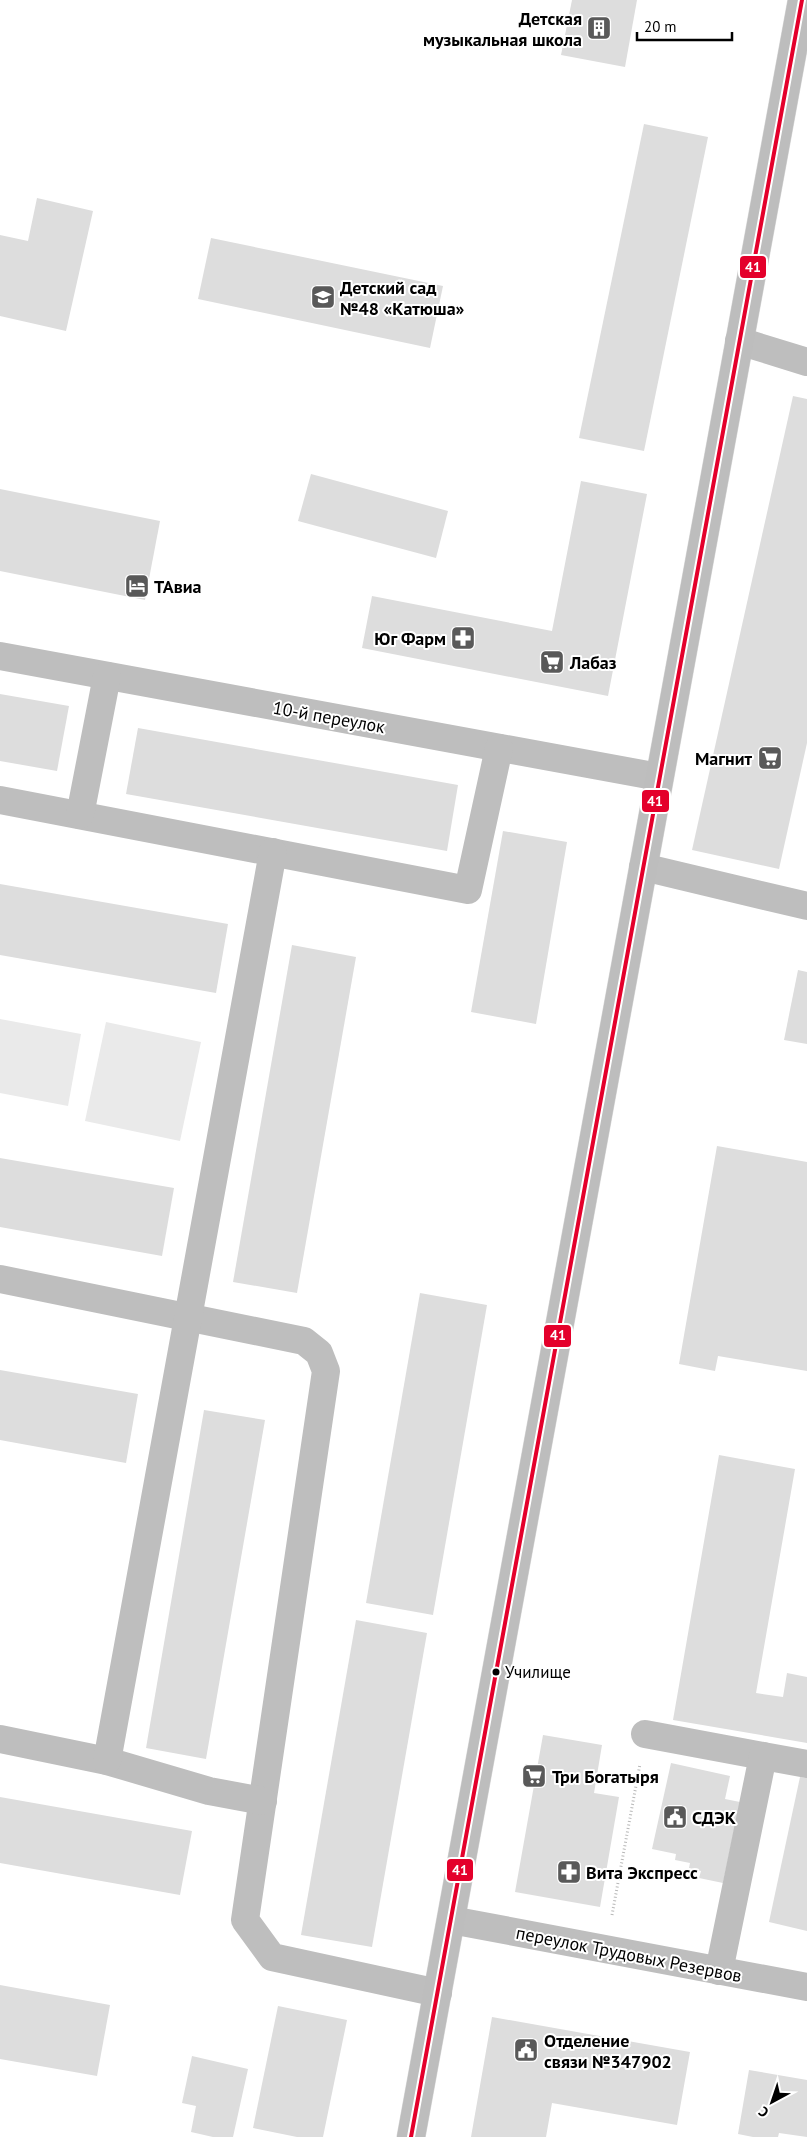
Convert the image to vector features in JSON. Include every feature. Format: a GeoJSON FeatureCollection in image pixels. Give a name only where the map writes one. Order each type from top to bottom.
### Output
{"type":"FeatureCollection","features":[{"type":"Feature","properties":{"kind":"main road"},"geometry":{"type":"LineString","coordinates":[[411,2137],[802,0]]}},
{"type":"Feature","properties":{"kind":"street"},"geometry":{"type":"LineString","coordinates":[[739,342],[807,362]]}},
{"type":"Feature","properties":{"kind":"street","name":"10-й переулок"},"geometry":{"type":"LineString","coordinates":[[0,656],[659,777]]}},
{"type":"Feature","properties":{"kind":"street"},"geometry":{"type":"LineString","coordinates":[[80,815],[106,676]]}},
{"type":"Feature","properties":{"kind":"street"},"geometry":{"type":"LineString","coordinates":[[0,800],[468,890],[500,748]]}},
{"type":"Feature","properties":{"kind":"street"},"geometry":{"type":"LineString","coordinates":[[106,1761],[273,852]]}},
{"type":"Feature","properties":{"kind":"street"},"geometry":{"type":"LineString","coordinates":[[643,866],[807,906]]}},
{"type":"Feature","properties":{"kind":"street"},"geometry":{"type":"LineString","coordinates":[[0,1279],[304,1341],[318,1353],[326,1371],[245,1920],[272,1957],[438,1993]]}},
{"type":"Feature","properties":{"kind":"street"},"geometry":{"type":"LineString","coordinates":[[645,1734],[807,1764]]}},
{"type":"Feature","properties":{"kind":"street"},"geometry":{"type":"LineString","coordinates":[[0,1739],[106,1761],[209,1791],[263,1800]]}},
{"type":"Feature","properties":{"kind":"street"},"geometry":{"type":"LineString","coordinates":[[719,1971],[763,1756]]}},
{"type":"Feature","properties":{"kind":"street","name":"переулок Трудовых Резервов"},"geometry":{"type":"LineString","coordinates":[[451,1920],[807,1987]]}},
{"type":"Feature","properties":{"kind":"path"},"geometry":{"type":"LineString","coordinates":[[612,1915],[645,1734]]}},
{"type":"Feature","properties":{"kind":"shaded area"},"geometry":{"type":"Polygon","coordinates":[[[0,1019],[81,1034],[68,1106],[0,1093],[0,1019]]]}},
{"type":"Feature","properties":{"kind":"shaded area"},"geometry":{"type":"Polygon","coordinates":[[[106,1022],[201,1042],[180,1141],[85,1121],[106,1022]]]}},
{"type":"Feature","properties":{"kind":"building","name":"Детская музыкальная школа"},"geometry":{"type":"Polygon","coordinates":[[[572,0],[637,0],[625,67],[561,55],[572,0]]]}},
{"type":"Feature","properties":{"kind":"building"},"geometry":{"type":"Polygon","coordinates":[[[644,124],[708,137],[644,451],[579,438],[644,124]]]}},
{"type":"Feature","properties":{"kind":"building"},"geometry":{"type":"Polygon","coordinates":[[[37,198],[93,211],[66,331],[0,316],[0,235],[28,241],[37,198]]]}},
{"type":"Feature","properties":{"kind":"building"},"geometry":{"type":"Polygon","coordinates":[[[211,238],[443,286],[430,348],[198,299],[211,238]]]}},
{"type":"Feature","properties":{"kind":"building"},"geometry":{"type":"Polygon","coordinates":[[[793,396],[807,399],[807,743],[779,869],[692,850],[793,396]]]}},
{"type":"Feature","properties":{"kind":"building"},"geometry":{"type":"Polygon","coordinates":[[[311,474],[448,511],[436,558],[298,521],[311,474]]]}},
{"type":"Feature","properties":{"kind":"building"},"geometry":{"type":"Polygon","coordinates":[[[581,481],[647,494],[608,696],[362,648],[372,596],[552,631],[581,481]]]}},
{"type":"Feature","properties":{"kind":"building"},"geometry":{"type":"Polygon","coordinates":[[[0,489],[160,521],[145,600],[0,571],[0,489]]]}},
{"type":"Feature","properties":{"kind":"building"},"geometry":{"type":"Polygon","coordinates":[[[0,694],[69,706],[57,771],[0,761],[0,694]]]}},
{"type":"Feature","properties":{"kind":"building"},"geometry":{"type":"Polygon","coordinates":[[[138,728],[458,785],[447,851],[126,794],[138,728]]]}},
{"type":"Feature","properties":{"kind":"building"},"geometry":{"type":"Polygon","coordinates":[[[503,831],[567,842],[536,1024],[471,1012],[503,831]]]}},
{"type":"Feature","properties":{"kind":"building"},"geometry":{"type":"Polygon","coordinates":[[[0,884],[228,924],[216,993],[0,955],[0,884]]]}},
{"type":"Feature","properties":{"kind":"building"},"geometry":{"type":"Polygon","coordinates":[[[292,945],[356,957],[297,1293],[233,1282],[292,945]]]}},
{"type":"Feature","properties":{"kind":"building"},"geometry":{"type":"Polygon","coordinates":[[[798,970],[807,972],[807,1044],[784,1040],[798,970]]]}},
{"type":"Feature","properties":{"kind":"building"},"geometry":{"type":"Polygon","coordinates":[[[717,1146],[807,1162],[807,1371],[718,1356],[715,1371],[679,1364],[717,1146]]]}},
{"type":"Feature","properties":{"kind":"building"},"geometry":{"type":"Polygon","coordinates":[[[0,1158],[174,1188],[162,1256],[0,1227],[0,1158]]]}},
{"type":"Feature","properties":{"kind":"building"},"geometry":{"type":"Polygon","coordinates":[[[420,1293],[487,1305],[433,1615],[366,1603],[420,1293]]]}},
{"type":"Feature","properties":{"kind":"building"},"geometry":{"type":"Polygon","coordinates":[[[0,1370],[138,1394],[126,1463],[0,1440],[0,1370]]]}},
{"type":"Feature","properties":{"kind":"building"},"geometry":{"type":"Polygon","coordinates":[[[204,1410],[265,1420],[206,1759],[146,1748],[204,1410]]]}},
{"type":"Feature","properties":{"kind":"building"},"geometry":{"type":"Polygon","coordinates":[[[719,1455],[795,1469],[756,1693],[783,1697],[787,1673],[807,1677],[807,1743],[673,1720],[719,1455]]]}},
{"type":"Feature","properties":{"kind":"building"},"geometry":{"type":"Polygon","coordinates":[[[356,1620],[427,1633],[372,1947],[301,1935],[356,1620]]]}},
{"type":"Feature","properties":{"kind":"building"},"geometry":{"type":"Polygon","coordinates":[[[543,1735],[602,1745],[594,1793],[619,1797],[600,1907],[515,1892],[543,1735]]]}},
{"type":"Feature","properties":{"kind":"building"},"geometry":{"type":"Polygon","coordinates":[[[671,1763],[730,1776],[725,1799],[740,1802],[723,1883],[699,1878],[701,1871],[689,1868],[690,1863],[675,1860],[676,1854],[652,1849],[671,1763]]]}},
{"type":"Feature","properties":{"kind":"building"},"geometry":{"type":"Polygon","coordinates":[[[800,1777],[807,1778],[807,1931],[769,1922],[800,1777]]]}},
{"type":"Feature","properties":{"kind":"building"},"geometry":{"type":"Polygon","coordinates":[[[0,1797],[192,1831],[180,1895],[0,1863],[0,1797]]]}},
{"type":"Feature","properties":{"kind":"building"},"geometry":{"type":"Polygon","coordinates":[[[0,1985],[110,2005],[97,2076],[0,2059],[0,1985]]]}},
{"type":"Feature","properties":{"kind":"building"},"geometry":{"type":"Polygon","coordinates":[[[278,2006],[347,2020],[323,2137],[297,2137],[253,2128],[278,2006]]]}},
{"type":"Feature","properties":{"kind":"building"},"geometry":{"type":"Polygon","coordinates":[[[492,2017],[690,2052],[677,2125],[552,2103],[546,2137],[471,2137],[492,2017]]]}},
{"type":"Feature","properties":{"kind":"building"},"geometry":{"type":"Polygon","coordinates":[[[192,2056],[248,2069],[233,2137],[213,2137],[191,2132],[196,2106],[182,2103],[192,2056]]]}},
{"type":"Feature","properties":{"kind":"building"},"geometry":{"type":"Polygon","coordinates":[[[749,2070],[807,2080],[807,2137],[779,2133],[778,2137],[753,2137],[738,2134],[749,2070]]]}},
{"type":"Feature","properties":{"kind":"transit line","name":"41"},"geometry":{"type":"LineString","coordinates":[[411,2137],[802,0]]}},
{"type":"Feature","properties":{"kind":"place","name":"Детская музыкальная школа"},"geometry":{"type":"Point","coordinates":[599,28]}},
{"type":"Feature","properties":{"kind":"place","name":"Детский сад №48 «Катюша»"},"geometry":{"type":"Point","coordinates":[323,297]}},
{"type":"Feature","properties":{"kind":"place","name":"ТАвиа"},"geometry":{"type":"Point","coordinates":[137,586]}},
{"type":"Feature","properties":{"kind":"place","name":"Юг Фарм"},"geometry":{"type":"Point","coordinates":[463,638]}},
{"type":"Feature","properties":{"kind":"place","name":"Лабаз"},"geometry":{"type":"Point","coordinates":[552,662]}},
{"type":"Feature","properties":{"kind":"place","name":"Магнит"},"geometry":{"type":"Point","coordinates":[770,758]}},
{"type":"Feature","properties":{"kind":"place","name":"Училище"},"geometry":{"type":"Point","coordinates":[496,1672]}},
{"type":"Feature","properties":{"kind":"place","name":"Три Богатыря"},"geometry":{"type":"Point","coordinates":[534,1776]}},
{"type":"Feature","properties":{"kind":"place","name":"СДЭК"},"geometry":{"type":"Point","coordinates":[675,1817]}},
{"type":"Feature","properties":{"kind":"place","name":"Вита Экспресс"},"geometry":{"type":"Point","coordinates":[569,1872]}},
{"type":"Feature","properties":{"kind":"place","name":"Отделение связи №347902"},"geometry":{"type":"Point","coordinates":[526,2050]}}]}
